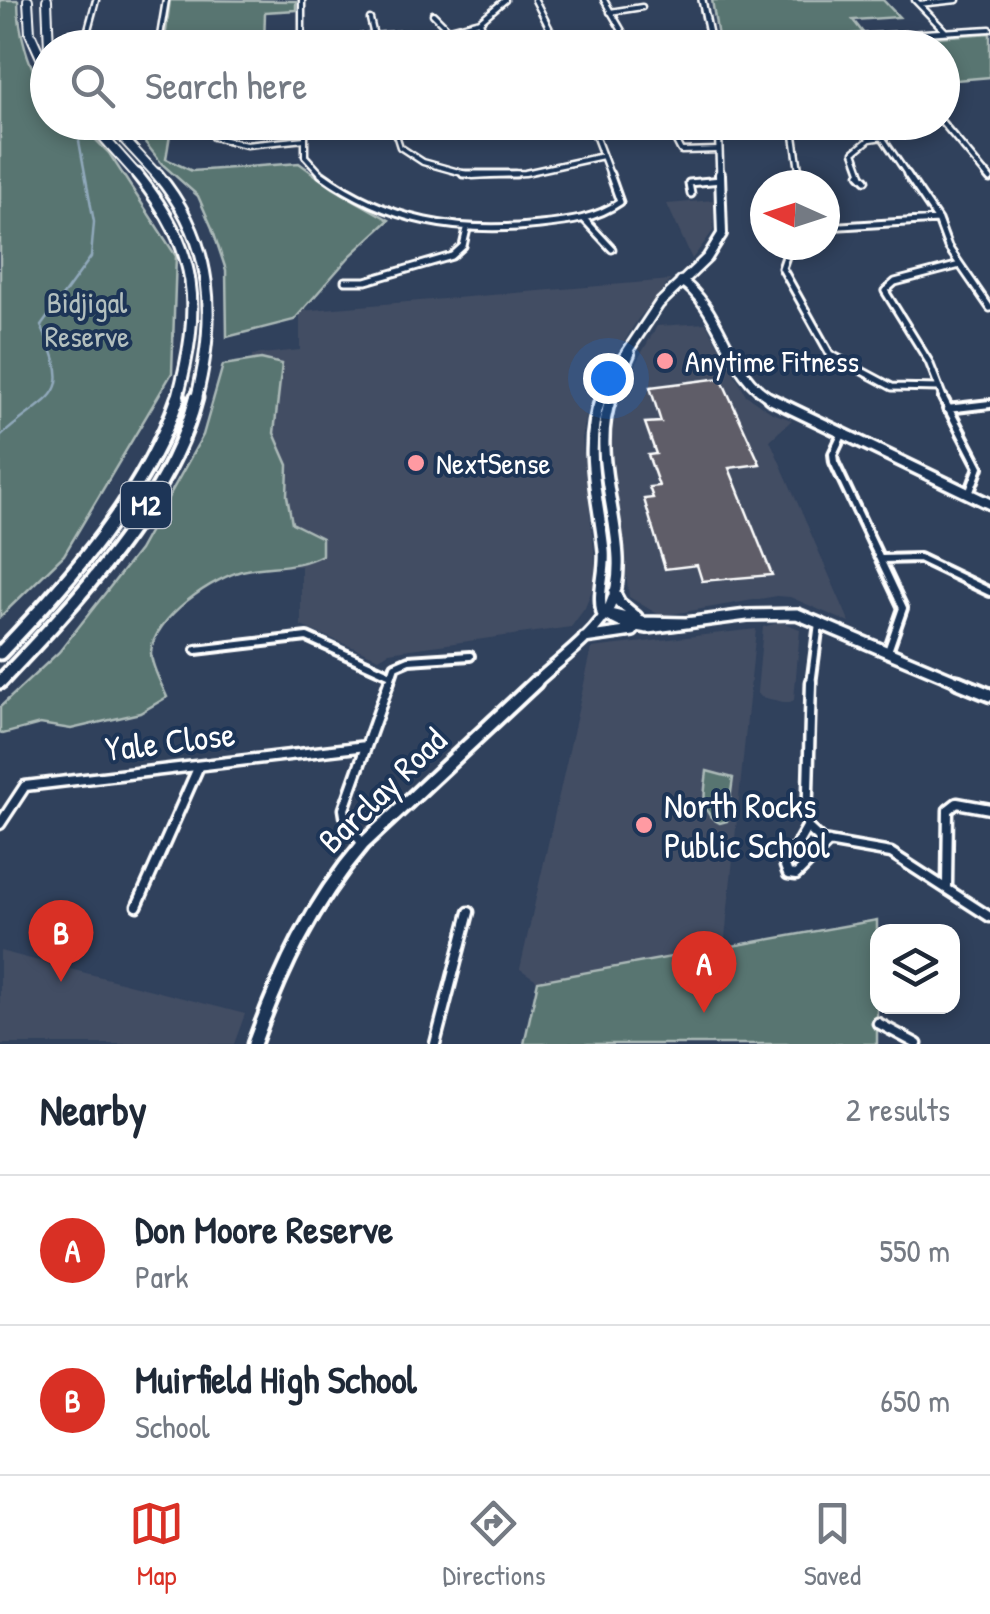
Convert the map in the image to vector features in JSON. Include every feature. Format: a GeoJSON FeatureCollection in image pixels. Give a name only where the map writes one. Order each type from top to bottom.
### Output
{"type":"FeatureCollection","features":[{"type":"Feature","properties":{"kind":"highway"},"geometry":{"type":"LineString","coordinates":[[28,0],[30,33]]}},
{"type":"Feature","properties":{"kind":"highway"},"geometry":{"type":"LineString","coordinates":[[46,30],[50,0]]}},
{"type":"Feature","properties":{"kind":"highway","name":"M2"},"geometry":{"type":"LineString","coordinates":[[0,653],[84,559],[137,482],[183,376],[190,341],[192,291],[180,240],[149,191],[106,140]]}},
{"type":"Feature","properties":{"kind":"highway","name":"M2"},"geometry":{"type":"LineString","coordinates":[[0,682],[78,599],[154,492],[183,433],[199,387],[208,342],[209,288],[196,236],[171,190],[125,140]]}},
{"type":"Feature","properties":{"kind":"main road"},"geometry":{"type":"LineString","coordinates":[[702,0],[708,30]]}},
{"type":"Feature","properties":{"kind":"main road"},"geometry":{"type":"LineString","coordinates":[[602,613],[599,601],[606,556],[591,434],[602,394],[659,304],[712,251],[722,234],[719,140]]}},
{"type":"Feature","properties":{"kind":"main road"},"geometry":{"type":"LineString","coordinates":[[681,281],[700,293],[754,388],[778,404],[990,504]]}},
{"type":"Feature","properties":{"kind":"main road"},"geometry":{"type":"LineString","coordinates":[[632,348],[615,386],[603,428],[602,462],[614,536],[613,590],[632,614],[657,622]]}},
{"type":"Feature","properties":{"kind":"main road","name":"Barclay Road"},"geometry":{"type":"LineString","coordinates":[[254,1044],[300,926],[323,888],[363,844],[582,639],[610,605],[613,590]]}},
{"type":"Feature","properties":{"kind":"main road"},"geometry":{"type":"LineString","coordinates":[[602,613],[657,622],[687,622],[780,612],[819,622],[990,695]]}},
{"type":"Feature","properties":{"kind":"main road"},"geometry":{"type":"LineString","coordinates":[[602,613],[640,630]]}},
{"type":"Feature","properties":{"kind":"main road"},"geometry":{"type":"LineString","coordinates":[[582,639],[605,632],[675,628],[687,622]]}},
{"type":"Feature","properties":{"kind":"street"},"geometry":{"type":"LineString","coordinates":[[88,30],[96,0]]}},
{"type":"Feature","properties":{"kind":"street"},"geometry":{"type":"LineString","coordinates":[[161,30],[166,0]]}},
{"type":"Feature","properties":{"kind":"street"},"geometry":{"type":"LineString","coordinates":[[302,0],[302,30]]}},
{"type":"Feature","properties":{"kind":"street"},"geometry":{"type":"LineString","coordinates":[[433,14],[449,30],[480,21],[505,0]]}},
{"type":"Feature","properties":{"kind":"street"},"geometry":{"type":"LineString","coordinates":[[536,0],[550,30]]}},
{"type":"Feature","properties":{"kind":"street"},"geometry":{"type":"LineString","coordinates":[[604,0],[621,30]]}},
{"type":"Feature","properties":{"kind":"street"},"geometry":{"type":"LineString","coordinates":[[917,2],[957,0]]}},
{"type":"Feature","properties":{"kind":"street"},"geometry":{"type":"LineString","coordinates":[[917,2],[944,30]]}},
{"type":"Feature","properties":{"kind":"street"},"geometry":{"type":"LineString","coordinates":[[610,12],[642,6]]}},
{"type":"Feature","properties":{"kind":"street"},"geometry":{"type":"LineString","coordinates":[[370,19],[373,30]]}},
{"type":"Feature","properties":{"kind":"street"},"geometry":{"type":"LineString","coordinates":[[480,21],[483,30]]}},
{"type":"Feature","properties":{"kind":"street"},"geometry":{"type":"LineString","coordinates":[[960,31],[990,29]]}},
{"type":"Feature","properties":{"kind":"street"},"geometry":{"type":"LineString","coordinates":[[218,140],[262,140]]}},
{"type":"Feature","properties":{"kind":"street"},"geometry":{"type":"LineString","coordinates":[[305,140],[305,156],[312,168],[362,202],[396,216],[467,230],[506,229],[608,212],[620,202],[596,140]]}},
{"type":"Feature","properties":{"kind":"street"},"geometry":{"type":"LineString","coordinates":[[398,140],[400,147],[456,175],[515,176],[602,156]]}},
{"type":"Feature","properties":{"kind":"street"},"geometry":{"type":"LineString","coordinates":[[675,140],[681,151],[719,150]]}},
{"type":"Feature","properties":{"kind":"street"},"geometry":{"type":"LineString","coordinates":[[795,140],[799,170]]}},
{"type":"Feature","properties":{"kind":"street"},"geometry":{"type":"LineString","coordinates":[[866,180],[858,172],[854,152],[868,140]]}},
{"type":"Feature","properties":{"kind":"street"},"geometry":{"type":"LineString","coordinates":[[885,140],[938,220],[946,244],[990,308]]}},
{"type":"Feature","properties":{"kind":"street"},"geometry":{"type":"LineString","coordinates":[[957,140],[990,178]]}},
{"type":"Feature","properties":{"kind":"street"},"geometry":{"type":"LineString","coordinates":[[691,194],[689,182],[721,180]]}},
{"type":"Feature","properties":{"kind":"street"},"geometry":{"type":"LineString","coordinates":[[584,219],[612,250]]}},
{"type":"Feature","properties":{"kind":"street"},"geometry":{"type":"LineString","coordinates":[[840,226],[938,220]]}},
{"type":"Feature","properties":{"kind":"street"},"geometry":{"type":"LineString","coordinates":[[345,280],[366,281],[452,256],[463,246],[467,230]]}},
{"type":"Feature","properties":{"kind":"street"},"geometry":{"type":"LineString","coordinates":[[785,260],[782,268],[830,354],[900,390],[938,388]]}},
{"type":"Feature","properties":{"kind":"street"},"geometry":{"type":"LineString","coordinates":[[960,265],[882,288],[929,362],[946,409],[979,467],[969,494]]}},
{"type":"Feature","properties":{"kind":"street"},"geometry":{"type":"LineString","coordinates":[[946,409],[990,404]]}},
{"type":"Feature","properties":{"kind":"street"},"geometry":{"type":"LineString","coordinates":[[842,435],[833,454],[834,462],[903,608],[888,652]]}},
{"type":"Feature","properties":{"kind":"street"},"geometry":{"type":"LineString","coordinates":[[882,559],[919,558],[990,592]]}},
{"type":"Feature","properties":{"kind":"street"},"geometry":{"type":"LineString","coordinates":[[819,622],[812,654],[807,827],[785,866],[788,874],[796,875],[829,842]]}},
{"type":"Feature","properties":{"kind":"street"},"geometry":{"type":"LineString","coordinates":[[196,650],[307,636],[391,675]]}},
{"type":"Feature","properties":{"kind":"street"},"geometry":{"type":"LineString","coordinates":[[363,844],[346,821],[344,808],[396,666],[409,660],[470,656]]}},
{"type":"Feature","properties":{"kind":"street","name":"Yale Close"},"geometry":{"type":"LineString","coordinates":[[0,824],[25,786],[366,746]]}},
{"type":"Feature","properties":{"kind":"street"},"geometry":{"type":"LineString","coordinates":[[137,906],[198,766]]}},
{"type":"Feature","properties":{"kind":"street"},"geometry":{"type":"LineString","coordinates":[[947,887],[948,810],[957,803],[990,809]]}},
{"type":"Feature","properties":{"kind":"street"},"geometry":{"type":"LineString","coordinates":[[807,827],[829,842],[891,853],[990,917]]}},
{"type":"Feature","properties":{"kind":"street"},"geometry":{"type":"LineString","coordinates":[[435,1044],[469,912]]}},
{"type":"Feature","properties":{"kind":"street"},"geometry":{"type":"LineString","coordinates":[[878,1023],[916,1044]]}},
{"type":"Feature","properties":{"kind":"shaded area"},"geometry":{"type":"Polygon","coordinates":[[[714,200],[713,231],[692,259],[667,204],[714,200]]]}},
{"type":"Feature","properties":{"kind":"shaded area","name":"NextSense"},"geometry":{"type":"Polygon","coordinates":[[[671,280],[638,319],[599,383],[586,417],[582,438],[597,577],[585,608],[571,627],[389,652],[379,658],[301,626],[301,566],[243,570],[252,355],[300,350],[300,311],[671,280]]]}},
{"type":"Feature","properties":{"kind":"shaded area"},"geometry":{"type":"Polygon","coordinates":[[[706,323],[746,395],[772,413],[792,420],[770,440],[850,623],[790,597],[661,616],[629,597],[610,446],[616,408],[626,380],[657,326],[706,323]]]}},
{"type":"Feature","properties":{"kind":"shaded area"},"geometry":{"type":"Polygon","coordinates":[[[781,622],[800,629],[794,700],[788,703],[761,697],[757,692],[763,627],[781,622]]]}},
{"type":"Feature","properties":{"kind":"shaded area","name":"North Rocks Public School"},"geometry":{"type":"Polygon","coordinates":[[[756,629],[724,948],[538,981],[520,969],[592,648],[756,629]]]}},
{"type":"Feature","properties":{"kind":"shaded area"},"geometry":{"type":"Polygon","coordinates":[[[0,951],[245,1014],[234,1044],[0,1044],[0,951]]]}},
{"type":"Feature","properties":{"kind":"green space","name":"Bidjigal Reserve"},"geometry":{"type":"Polygon","coordinates":[[[0,0],[18,0],[30,61],[30,140],[96,140],[109,153],[176,256],[172,373],[64,555],[0,617],[0,0]]]}},
{"type":"Feature","properties":{"kind":"green space"},"geometry":{"type":"Polygon","coordinates":[[[170,0],[296,1],[296,10],[265,12],[264,30],[166,30],[170,0]]]}},
{"type":"Feature","properties":{"kind":"green space"},"geometry":{"type":"Polygon","coordinates":[[[712,0],[883,0],[899,17],[853,20],[861,30],[717,30],[712,0]]]}},
{"type":"Feature","properties":{"kind":"green space"},"geometry":{"type":"Polygon","coordinates":[[[990,33],[990,77],[960,80],[960,35],[990,33]]]}},
{"type":"Feature","properties":{"kind":"green space"},"geometry":{"type":"Polygon","coordinates":[[[143,140],[169,140],[166,159],[192,171],[299,163],[389,220],[350,256],[294,320],[227,337],[226,270],[212,228],[198,196],[162,164],[143,140]]]}},
{"type":"Feature","properties":{"kind":"green space"},"geometry":{"type":"Polygon","coordinates":[[[261,359],[282,364],[274,433],[288,465],[287,496],[292,523],[322,538],[322,555],[234,574],[203,589],[173,613],[154,640],[151,653],[167,697],[140,713],[71,729],[40,724],[0,732],[0,707],[59,652],[139,550],[203,435],[223,365],[261,359]]]}},
{"type":"Feature","properties":{"kind":"green space"},"geometry":{"type":"Polygon","coordinates":[[[707,771],[733,778],[727,821],[720,823],[708,814],[704,794],[707,771]]]}},
{"type":"Feature","properties":{"kind":"green space"},"geometry":{"type":"Polygon","coordinates":[[[877,920],[877,924],[870,924],[870,1014],[877,1014],[877,1044],[524,1044],[538,981],[877,920]]]}},
{"type":"Feature","properties":{"kind":"building"},"geometry":{"type":"Polygon","coordinates":[[[721,378],[760,464],[729,468],[772,575],[702,581],[697,565],[665,569],[644,499],[653,498],[649,487],[659,486],[648,455],[656,454],[645,423],[661,422],[650,387],[721,378]]]}},
{"type":"Feature","properties":{"kind":"waterway"},"geometry":{"type":"LineString","coordinates":[[0,437],[53,392],[57,369],[41,326],[91,257],[94,222],[79,141]]}},
{"type":"Feature","properties":{"kind":"place","name":"Anytime Fitness"},"geometry":{"type":"Point","coordinates":[665,361]}},
{"type":"Feature","properties":{"kind":"place","name":"NextSense"},"geometry":{"type":"Point","coordinates":[416,463]}},
{"type":"Feature","properties":{"kind":"place","name":"North Rocks Public School"},"geometry":{"type":"Point","coordinates":[644,825]}},
{"type":"Feature","properties":{"kind":"place","name":"Muirfield High School"},"geometry":{"type":"Point","coordinates":[61,982]}},
{"type":"Feature","properties":{"kind":"place","name":"Don Moore Reserve"},"geometry":{"type":"Point","coordinates":[704,1013]}}]}
